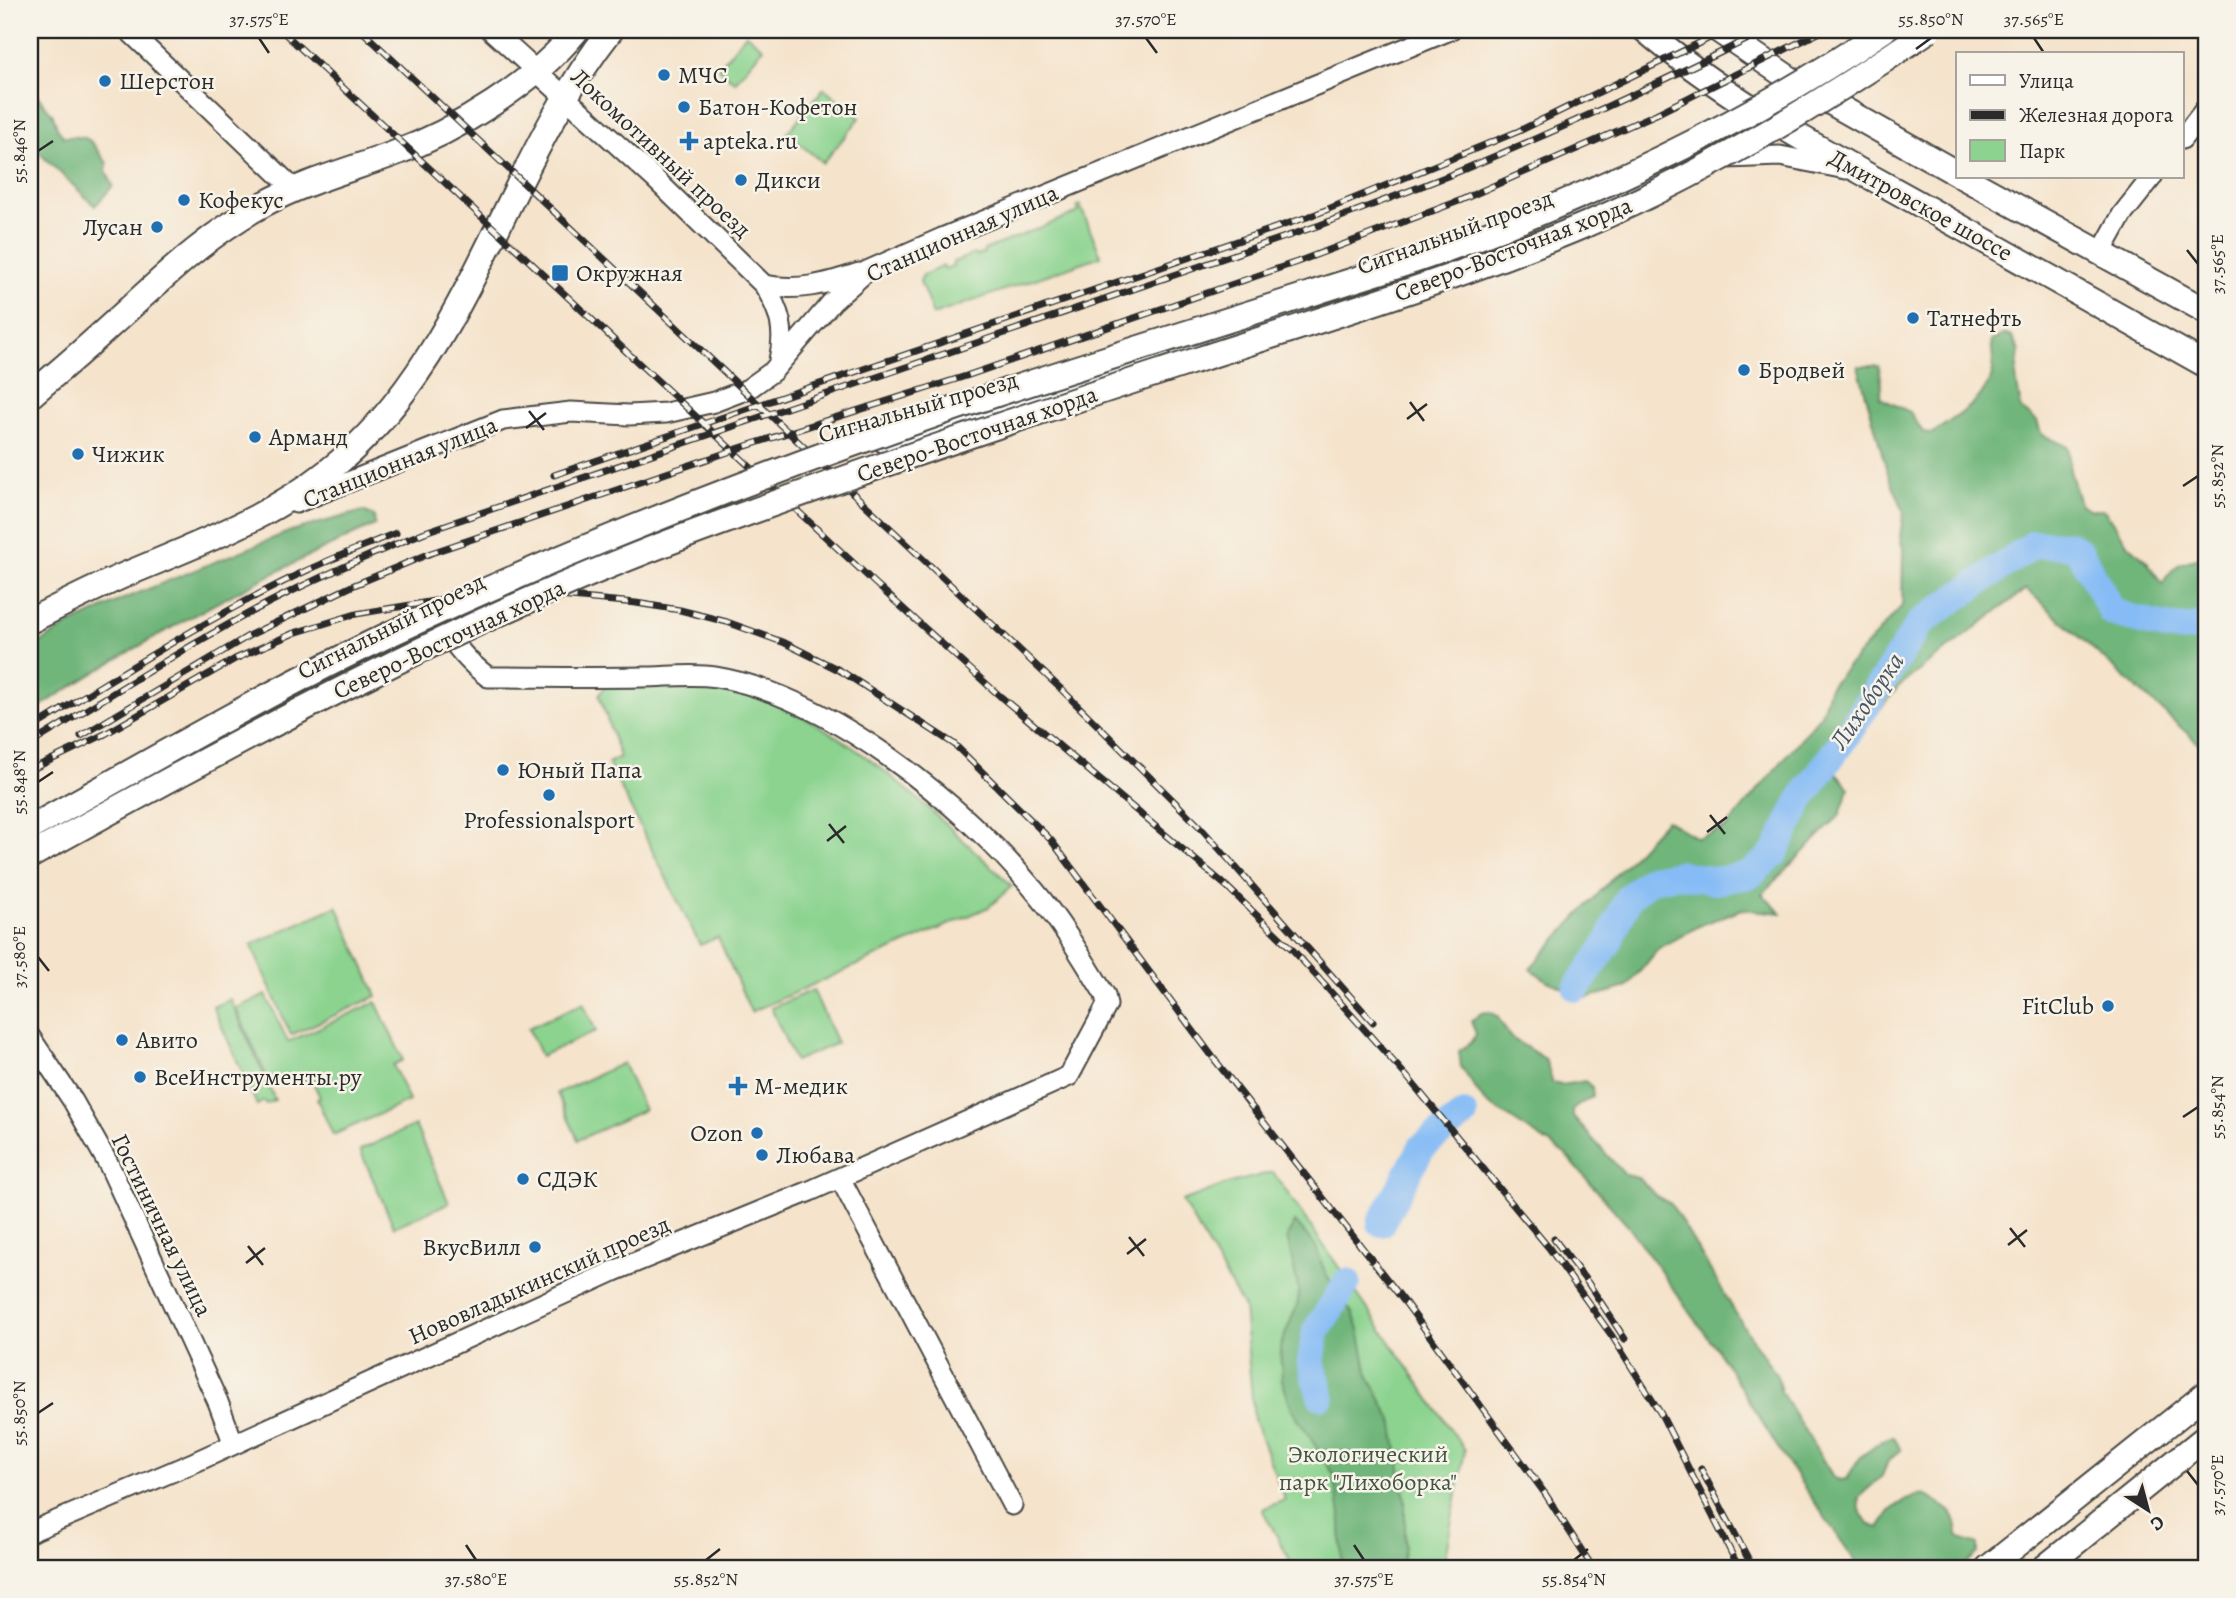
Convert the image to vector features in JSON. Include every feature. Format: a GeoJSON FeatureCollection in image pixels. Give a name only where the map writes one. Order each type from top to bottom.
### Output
{"type":"FeatureCollection","features":[{"type":"Feature","properties":{"kind":"main road"},"geometry":{"type":"LineString","coordinates":[[30,396],[205,242],[264,204],[294,189],[396,153],[447,131],[501,97],[553,56],[577,30]]}},
{"type":"Feature","properties":{"kind":"main road"},"geometry":{"type":"LineString","coordinates":[[253,520],[328,471],[362,441],[399,399],[436,343],[565,96],[586,61],[611,30]]}},
{"type":"Feature","properties":{"kind":"main road","name":"Северо-Восточная хорда"},"geometry":{"type":"LineString","coordinates":[[30,828],[383,638],[528,571],[679,509],[954,409],[1436,253],[1573,200],[1683,148],[1838,61],[1884,30]]}},
{"type":"Feature","properties":{"kind":"main road","name":"Северо-Восточная хорда"},"geometry":{"type":"LineString","coordinates":[[30,856],[256,732],[394,661],[540,594],[692,533],[964,436],[1449,278],[1586,224],[1698,172],[1852,83],[1929,30]]}},
{"type":"Feature","properties":{"kind":"main road","name":"Дмитровское шоссе"},"geometry":{"type":"LineString","coordinates":[[1647,33],[1762,114],[2206,365]]}},
{"type":"Feature","properties":{"kind":"main road","name":"Дмитровское шоссе"},"geometry":{"type":"LineString","coordinates":[[1725,34],[1793,81],[1956,173]]}},
{"type":"Feature","properties":{"kind":"main road","name":"Дмитровское шоссе"},"geometry":{"type":"LineString","coordinates":[[1965,178],[2206,311]]}},
{"type":"Feature","properties":{"kind":"main road","name":"Станционная улица"},"geometry":{"type":"LineString","coordinates":[[30,621],[99,587],[253,520]]}},
{"type":"Feature","properties":{"kind":"main road"},"geometry":{"type":"LineString","coordinates":[[1988,1568],[2206,1394]]}},
{"type":"Feature","properties":{"kind":"main road"},"geometry":{"type":"LineString","coordinates":[[2044,1568],[2206,1437]]}},
{"type":"Feature","properties":{"kind":"street"},"geometry":{"type":"LineString","coordinates":[[128,30],[294,189]]}},
{"type":"Feature","properties":{"kind":"street","name":"Локомотивный проезд"},"geometry":{"type":"LineString","coordinates":[[491,30],[656,179],[764,285],[777,307],[783,326],[783,343],[778,365]]}},
{"type":"Feature","properties":{"kind":"street","name":"Станционная улица"},"geometry":{"type":"LineString","coordinates":[[253,520],[503,419],[571,412],[629,415],[678,411],[748,389],[767,376],[832,302],[867,271],[931,242],[1450,30]]}},
{"type":"Feature","properties":{"kind":"street"},"geometry":{"type":"LineString","coordinates":[[2184,136],[2206,108]]}},
{"type":"Feature","properties":{"kind":"street","name":"Сигнальный проезд"},"geometry":{"type":"LineString","coordinates":[[30,870],[150,785],[252,724],[443,625],[604,551],[808,466],[880,443],[923,435],[1442,267],[1526,236],[1680,167],[1722,159],[1780,156],[1834,166],[1876,180]]}},
{"type":"Feature","properties":{"kind":"street"},"geometry":{"type":"LineString","coordinates":[[2101,253],[2122,215],[2151,178]]}},
{"type":"Feature","properties":{"kind":"street"},"geometry":{"type":"LineString","coordinates":[[764,285],[805,288],[867,271]]}},
{"type":"Feature","properties":{"kind":"street","name":"Нововладыкинский проезд"},"geometry":{"type":"LineString","coordinates":[[30,1532],[195,1462],[233,1442],[614,1271],[840,1178],[1069,1076],[1107,1005],[1105,995],[1066,932],[1033,889],[971,824],[913,774],[832,721],[786,696],[715,677],[488,677],[468,662],[443,625]]}},
{"type":"Feature","properties":{"kind":"street","name":"Гостиничная улица"},"geometry":{"type":"LineString","coordinates":[[30,1037],[73,1101],[109,1165],[218,1402],[233,1442]]}},
{"type":"Feature","properties":{"kind":"street"},"geometry":{"type":"LineString","coordinates":[[840,1178],[1012,1505]]}},
{"type":"Feature","properties":{"kind":"green space"},"geometry":{"type":"Polygon","coordinates":[[[746,34],[763,48],[735,82],[718,68],[746,34]]]}},
{"type":"Feature","properties":{"kind":"green space"},"geometry":{"type":"Polygon","coordinates":[[[30,87],[53,115],[58,130],[64,137],[81,137],[90,141],[107,163],[106,171],[113,186],[95,206],[30,144],[30,87]]]}},
{"type":"Feature","properties":{"kind":"green space"},"geometry":{"type":"Polygon","coordinates":[[[824,88],[860,118],[823,163],[787,133],[824,88]]]}},
{"type":"Feature","properties":{"kind":"green space"},"geometry":{"type":"Polygon","coordinates":[[[1080,205],[1101,256],[933,315],[920,281],[923,275],[943,266],[945,269],[953,266],[953,262],[984,253],[984,250],[1079,212],[1077,207],[1080,205]]]}},
{"type":"Feature","properties":{"kind":"green space"},"geometry":{"type":"Polygon","coordinates":[[[2005,334],[2012,337],[2019,351],[2016,377],[2021,409],[2037,421],[2041,434],[2068,447],[2070,471],[2080,504],[2091,510],[2104,510],[2128,544],[2147,561],[2162,584],[2180,564],[2206,557],[2206,750],[2026,589],[1899,686],[1831,768],[1849,788],[1840,815],[1762,894],[1781,913],[1742,909],[1701,925],[1659,948],[1627,987],[1587,998],[1547,981],[1530,968],[1666,820],[1697,838],[1726,828],[1821,715],[1830,686],[1902,606],[1903,549],[1900,536],[1904,511],[1887,471],[1858,366],[1879,366],[1882,386],[1880,398],[1910,412],[1923,432],[1931,434],[1967,409],[1988,385],[1993,371],[1991,341],[2005,334]]]}},
{"type":"Feature","properties":{"kind":"green space"},"geometry":{"type":"Polygon","coordinates":[[[363,511],[374,516],[375,525],[286,567],[199,613],[113,661],[30,713],[30,649],[67,626],[121,600],[291,531],[363,511]]]}},
{"type":"Feature","properties":{"kind":"green space"},"geometry":{"type":"Polygon","coordinates":[[[607,684],[720,688],[761,698],[801,715],[840,738],[914,795],[1012,886],[989,907],[751,1012],[718,937],[700,945],[608,763],[620,757],[599,695],[607,684]]]}},
{"type":"Feature","properties":{"kind":"green space"},"geometry":{"type":"Polygon","coordinates":[[[337,906],[377,996],[291,1035],[251,945],[337,906]]]}},
{"type":"Feature","properties":{"kind":"green space"},"geometry":{"type":"Polygon","coordinates":[[[813,990],[837,1043],[795,1061],[771,1008],[813,990]]]}},
{"type":"Feature","properties":{"kind":"green space"},"geometry":{"type":"Polygon","coordinates":[[[266,995],[288,1042],[376,1002],[403,1060],[393,1065],[409,1101],[333,1135],[311,1078],[297,1084],[293,1076],[271,1086],[236,1008],[266,995]]]}},
{"type":"Feature","properties":{"kind":"green space"},"geometry":{"type":"Polygon","coordinates":[[[230,999],[275,1100],[266,1104],[264,1101],[257,1105],[213,1007],[230,999]]]}},
{"type":"Feature","properties":{"kind":"green space"},"geometry":{"type":"Polygon","coordinates":[[[583,1003],[596,1031],[541,1056],[528,1028],[583,1003]]]}},
{"type":"Feature","properties":{"kind":"green space"},"geometry":{"type":"Polygon","coordinates":[[[1489,1012],[1497,1016],[1510,1037],[1545,1059],[1553,1083],[1561,1085],[1585,1081],[1592,1087],[1593,1096],[1573,1109],[1573,1117],[1624,1174],[1640,1179],[1656,1196],[1671,1204],[1747,1332],[1777,1376],[1781,1392],[1832,1475],[1839,1480],[1847,1479],[1859,1458],[1885,1439],[1893,1437],[1901,1450],[1888,1461],[1882,1476],[1859,1497],[1859,1507],[1866,1521],[1879,1528],[1895,1507],[1917,1496],[1928,1496],[1952,1513],[1959,1537],[1978,1545],[1978,1553],[1961,1568],[1862,1568],[1858,1565],[1788,1464],[1718,1351],[1628,1226],[1565,1154],[1484,1101],[1461,1067],[1459,1051],[1472,1042],[1476,1034],[1471,1021],[1481,1013],[1489,1012]]]}},
{"type":"Feature","properties":{"kind":"green space"},"geometry":{"type":"Polygon","coordinates":[[[623,1063],[644,1110],[578,1140],[557,1093],[623,1063]]]}},
{"type":"Feature","properties":{"kind":"green space"},"geometry":{"type":"Polygon","coordinates":[[[415,1125],[449,1203],[394,1227],[360,1150],[415,1125]]]}},
{"type":"Feature","properties":{"kind":"green space","name":"Экологический парк \"Лихоборка\""},"geometry":{"type":"Polygon","coordinates":[[[1273,1172],[1465,1450],[1443,1568],[1291,1568],[1289,1558],[1262,1509],[1285,1500],[1254,1420],[1244,1308],[1182,1201],[1227,1184],[1273,1172]]]}},
{"type":"Feature","properties":{"kind":"green space"},"geometry":{"type":"Polygon","coordinates":[[[1295,1222],[1315,1245],[1326,1275],[1353,1314],[1359,1329],[1368,1375],[1392,1420],[1405,1499],[1405,1546],[1401,1568],[1342,1568],[1341,1522],[1334,1475],[1292,1409],[1282,1380],[1280,1347],[1298,1303],[1298,1287],[1287,1237],[1295,1222]]]}},
{"type":"Feature","properties":{"kind":"waterway","name":"Лихоборка"},"geometry":{"type":"LineString","coordinates":[[1577,988],[1608,943],[1628,898],[1650,879],[1680,874],[1715,881],[1750,875],[1775,853],[1800,801],[1920,623],[2034,544],[2070,545],[2080,552],[2112,612],[2171,628],[2206,625]]}},
{"type":"Feature","properties":{"kind":"waterway","name":"Лихоборка"},"geometry":{"type":"LineString","coordinates":[[1381,1223],[1422,1147],[1464,1115]]}},
{"type":"Feature","properties":{"kind":"waterway","name":"Лихоборка"},"geometry":{"type":"LineString","coordinates":[[1321,1396],[1311,1362],[1316,1331],[1347,1282]]}},
{"type":"Feature","properties":{"kind":"railway"},"geometry":{"type":"LineString","coordinates":[[281,30],[876,584],[1001,697],[1224,884],[1292,949],[1409,1079],[1549,1248],[1612,1336],[1661,1414],[1739,1568]]}},
{"type":"Feature","properties":{"kind":"railway"},"geometry":{"type":"LineString","coordinates":[[361,30],[1060,688],[1200,827],[1373,1022]]}},
{"type":"Feature","properties":{"kind":"railway"},"geometry":{"type":"LineString","coordinates":[[554,475],[1316,214],[1519,131],[1726,30]]}},
{"type":"Feature","properties":{"kind":"railway"},"geometry":{"type":"LineString","coordinates":[[30,744],[255,610],[425,532],[1320,225],[1538,138],[1766,30]]}},
{"type":"Feature","properties":{"kind":"railway"},"geometry":{"type":"LineString","coordinates":[[81,736],[250,635],[352,586],[431,553],[740,448],[966,376],[1297,262],[1459,201],[1656,114],[1824,30]]}},
{"type":"Feature","properties":{"kind":"railway"},"geometry":{"type":"LineString","coordinates":[[30,729],[218,616],[311,568],[396,533]]}},
{"type":"Feature","properties":{"kind":"railway"},"geometry":{"type":"LineString","coordinates":[[30,770],[105,734],[235,659],[294,633],[356,614],[465,596],[515,592],[636,603],[680,610],[727,622],[785,643],[841,671],[954,744],[1051,840],[1215,1060],[1407,1305],[1546,1495],[1593,1568]]}},
{"type":"Feature","properties":{"kind":"railway"},"geometry":{"type":"LineString","coordinates":[[1554,1239],[1588,1283],[1625,1339]]}},
{"type":"Feature","properties":{"kind":"railway"},"geometry":{"type":"LineString","coordinates":[[1701,1469],[1753,1568]]}},
{"type":"Feature","properties":{"kind":"place","name":"МЧС"},"geometry":{"type":"Point","coordinates":[664,75]}},
{"type":"Feature","properties":{"kind":"place","name":"Шерстон"},"geometry":{"type":"Point","coordinates":[105,81]}},
{"type":"Feature","properties":{"kind":"place","name":"Батон-Кофетон"},"geometry":{"type":"Point","coordinates":[684,107]}},
{"type":"Feature","properties":{"kind":"place","name":"apteka.ru"},"geometry":{"type":"Point","coordinates":[689,141]}},
{"type":"Feature","properties":{"kind":"place","name":"Дикси"},"geometry":{"type":"Point","coordinates":[741,180]}},
{"type":"Feature","properties":{"kind":"place","name":"Кофекус"},"geometry":{"type":"Point","coordinates":[184,200]}},
{"type":"Feature","properties":{"kind":"place","name":"Лусан"},"geometry":{"type":"Point","coordinates":[157,227]}},
{"type":"Feature","properties":{"kind":"place","name":"Окружная"},"geometry":{"type":"Point","coordinates":[560,273]}},
{"type":"Feature","properties":{"kind":"place","name":"Татнефть"},"geometry":{"type":"Point","coordinates":[1913,318]}},
{"type":"Feature","properties":{"kind":"place","name":"Бродвей"},"geometry":{"type":"Point","coordinates":[1744,370]}},
{"type":"Feature","properties":{"kind":"place","name":"Арманд"},"geometry":{"type":"Point","coordinates":[255,437]}},
{"type":"Feature","properties":{"kind":"place","name":"Чижик"},"geometry":{"type":"Point","coordinates":[78,454]}},
{"type":"Feature","properties":{"kind":"place","name":"Юный Папа"},"geometry":{"type":"Point","coordinates":[503,770]}},
{"type":"Feature","properties":{"kind":"place","name":"Professionalsport"},"geometry":{"type":"Point","coordinates":[549,795]}},
{"type":"Feature","properties":{"kind":"place","name":"FitClub"},"geometry":{"type":"Point","coordinates":[2108,1006]}},
{"type":"Feature","properties":{"kind":"place","name":"Авито"},"geometry":{"type":"Point","coordinates":[122,1040]}},
{"type":"Feature","properties":{"kind":"place","name":"ВсеИнструменты.ру"},"geometry":{"type":"Point","coordinates":[140,1077]}},
{"type":"Feature","properties":{"kind":"place","name":"М-медик"},"geometry":{"type":"Point","coordinates":[738,1086]}},
{"type":"Feature","properties":{"kind":"place","name":"Ozon"},"geometry":{"type":"Point","coordinates":[757,1133]}},
{"type":"Feature","properties":{"kind":"place","name":"Любава"},"geometry":{"type":"Point","coordinates":[762,1155]}},
{"type":"Feature","properties":{"kind":"place","name":"СДЭК"},"geometry":{"type":"Point","coordinates":[523,1179]}},
{"type":"Feature","properties":{"kind":"place","name":"ВкусВилл"},"geometry":{"type":"Point","coordinates":[535,1247]}}]}
